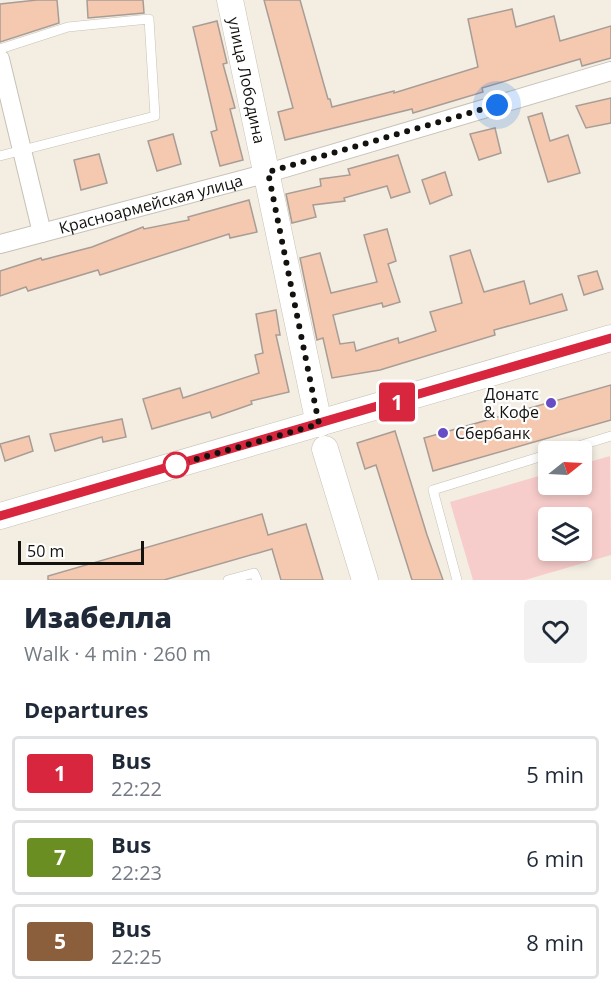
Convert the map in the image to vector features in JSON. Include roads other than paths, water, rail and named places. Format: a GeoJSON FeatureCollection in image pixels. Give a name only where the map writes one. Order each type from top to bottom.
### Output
{"type":"FeatureCollection","features":[{"type":"Feature","properties":{"kind":"main road","name":"улица Лободина"},"geometry":{"type":"LineString","coordinates":[[230,0],[322,436],[365,580]]}},
{"type":"Feature","properties":{"kind":"main road"},"geometry":{"type":"LineString","coordinates":[[0,516],[322,436],[611,338]]}},
{"type":"Feature","properties":{"kind":"street"},"geometry":{"type":"LineString","coordinates":[[0,59],[42,233]]}},
{"type":"Feature","properties":{"kind":"street","name":"Красноармейская улица"},"geometry":{"type":"LineString","coordinates":[[0,244],[268,172],[611,71]]}},
{"type":"Feature","properties":{"kind":"lane"},"geometry":{"type":"LineString","coordinates":[[0,49],[68,27],[149,19],[155,116],[0,156]]}},
{"type":"Feature","properties":{"kind":"lane"},"geometry":{"type":"LineString","coordinates":[[592,442],[611,436]]}},
{"type":"Feature","properties":{"kind":"lane"},"geometry":{"type":"LineString","coordinates":[[457,580],[432,490],[538,457]]}},
{"type":"Feature","properties":{"kind":"lane"},"geometry":{"type":"LineString","coordinates":[[228,580],[254,573],[256,580]]}},
{"type":"Feature","properties":{"kind":"place","name":"Донатс & Кофе"},"geometry":{"type":"Point","coordinates":[551,403]}},
{"type":"Feature","properties":{"kind":"place","name":"Сбербанк"},"geometry":{"type":"Point","coordinates":[443,433]}}]}
